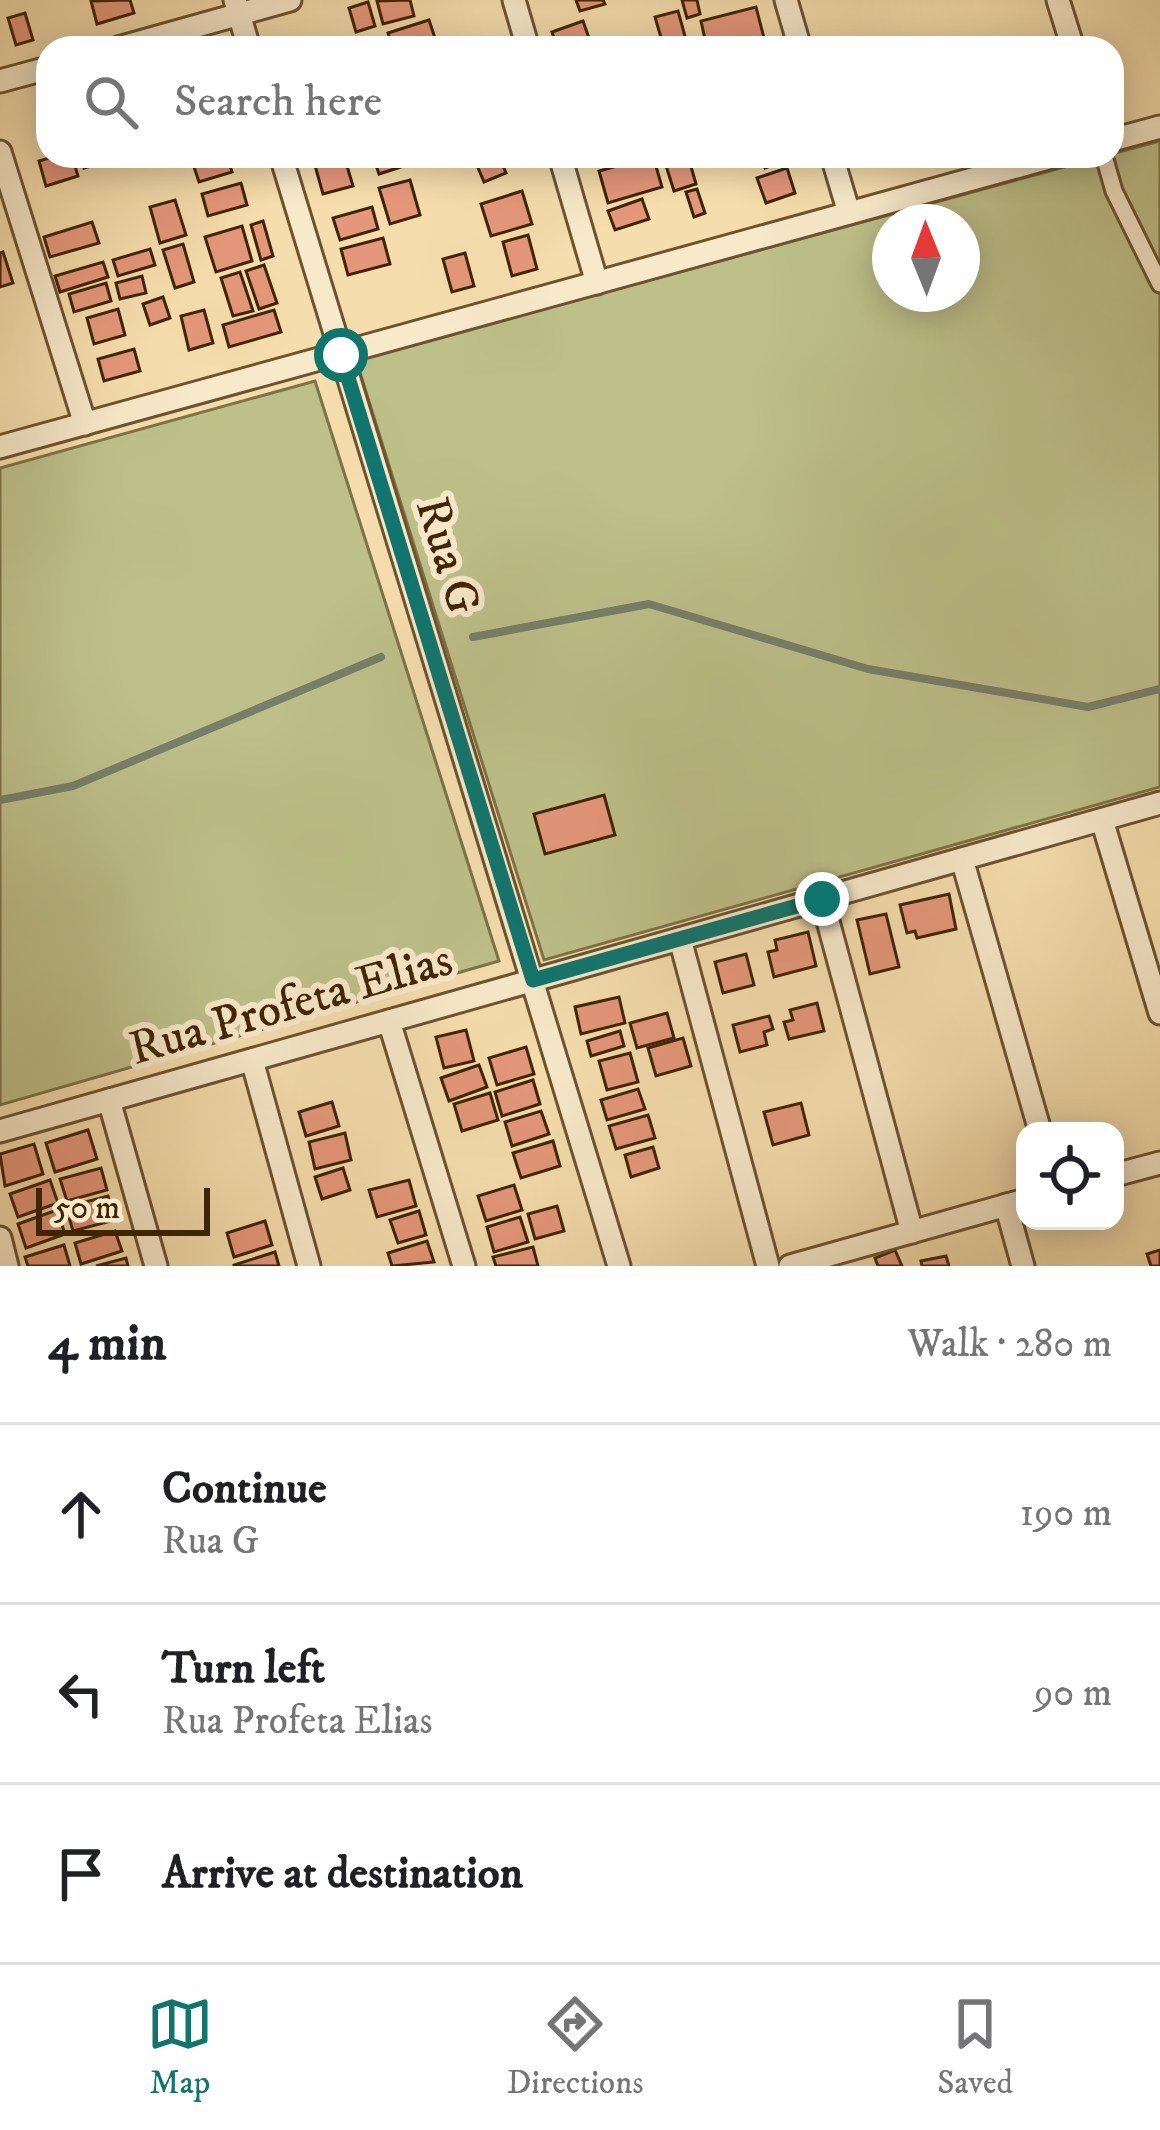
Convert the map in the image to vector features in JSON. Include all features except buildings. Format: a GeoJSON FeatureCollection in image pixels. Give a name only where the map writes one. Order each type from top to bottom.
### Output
{"type":"FeatureCollection","features":[{"type":"Feature","properties":{"kind":"street"},"geometry":{"type":"LineString","coordinates":[[153,36],[237,7],[290,0]]}},
{"type":"Feature","properties":{"kind":"street"},"geometry":{"type":"LineString","coordinates":[[514,0],[524,36]]}},
{"type":"Feature","properties":{"kind":"street"},"geometry":{"type":"LineString","coordinates":[[785,0],[796,36]]}},
{"type":"Feature","properties":{"kind":"street"},"geometry":{"type":"LineString","coordinates":[[1058,0],[1068,36]]}},
{"type":"Feature","properties":{"kind":"street"},"geometry":{"type":"LineString","coordinates":[[237,7],[245,36]]}},
{"type":"Feature","properties":{"kind":"street"},"geometry":{"type":"LineString","coordinates":[[0,81],[36,71]]}},
{"type":"Feature","properties":{"kind":"street"},"geometry":{"type":"LineString","coordinates":[[1124,137],[1160,127]]}},
{"type":"Feature","properties":{"kind":"street"},"geometry":{"type":"LineString","coordinates":[[0,152],[85,424]]}},
{"type":"Feature","properties":{"kind":"street","name":"Rua G"},"geometry":{"type":"LineString","coordinates":[[285,168],[619,1266]]}},
{"type":"Feature","properties":{"kind":"street"},"geometry":{"type":"LineString","coordinates":[[563,168],[597,283]]}},
{"type":"Feature","properties":{"kind":"street"},"geometry":{"type":"LineString","coordinates":[[836,168],[849,213]]}},
{"type":"Feature","properties":{"kind":"street"},"geometry":{"type":"LineString","coordinates":[[0,447],[1012,168]]}},
{"type":"Feature","properties":{"kind":"street"},"geometry":{"type":"LineString","coordinates":[[1107,168],[1160,284]]}},
{"type":"Feature","properties":{"kind":"street","name":"Rua Profeta Elias"},"geometry":{"type":"LineString","coordinates":[[0,1131],[1160,803]]}},
{"type":"Feature","properties":{"kind":"street"},"geometry":{"type":"LineString","coordinates":[[1102,820],[1160,1013]]}},
{"type":"Feature","properties":{"kind":"street"},"geometry":{"type":"LineString","coordinates":[[962,859],[1037,1122]]}},
{"type":"Feature","properties":{"kind":"street"},"geometry":{"type":"LineString","coordinates":[[822,899],[913,1232]]}},
{"type":"Feature","properties":{"kind":"street"},"geometry":{"type":"LineString","coordinates":[[680,939],[768,1266]]}},
{"type":"Feature","properties":{"kind":"street"},"geometry":{"type":"LineString","coordinates":[[388,1021],[464,1266]]}},
{"type":"Feature","properties":{"kind":"street"},"geometry":{"type":"LineString","coordinates":[[252,1060],[309,1266]]}},
{"type":"Feature","properties":{"kind":"street"},"geometry":{"type":"LineString","coordinates":[[109,1100],[156,1266]]}},
{"type":"Feature","properties":{"kind":"street"},"geometry":{"type":"LineString","coordinates":[[1124,1172],[1160,1162]]}},
{"type":"Feature","properties":{"kind":"street"},"geometry":{"type":"LineString","coordinates":[[790,1266],[821,1262],[1016,1203]]}},
{"type":"Feature","properties":{"kind":"street"},"geometry":{"type":"LineString","coordinates":[[1019,1230],[1024,1266]]}},
{"type":"Feature","properties":{"kind":"street"},"geometry":{"type":"LineString","coordinates":[[0,1238],[7,1266]]}},
{"type":"Feature","properties":{"kind":"green space"},"geometry":{"type":"Polygon","coordinates":[[[1160,141],[1160,787],[544,960],[356,360],[872,219],[872,312],[980,312],[980,204],[929,204],[1061,168],[1124,168],[1124,151],[1160,141]]]}},
{"type":"Feature","properties":{"kind":"green space"},"geometry":{"type":"Polygon","coordinates":[[[315,381],[499,961],[0,1105],[0,468],[315,381]]]}},
{"type":"Feature","properties":{"kind":"waterway"},"geometry":{"type":"LineString","coordinates":[[473,637],[649,604],[868,669],[1088,707],[1160,689]]}},
{"type":"Feature","properties":{"kind":"waterway"},"geometry":{"type":"LineString","coordinates":[[0,800],[73,786],[381,657]]}},
{"type":"Feature","properties":{"kind":"route"},"geometry":{"type":"LineString","coordinates":[[341,355],[533,980],[822,899]]}}]}
